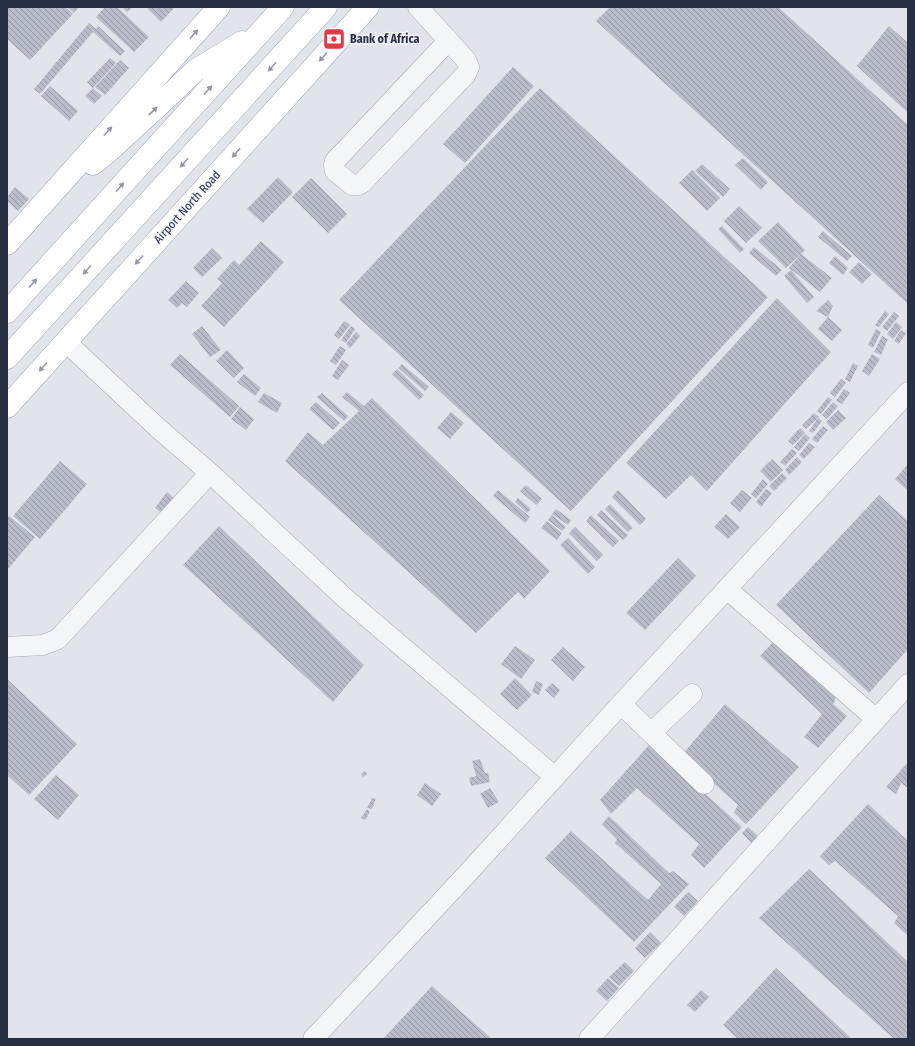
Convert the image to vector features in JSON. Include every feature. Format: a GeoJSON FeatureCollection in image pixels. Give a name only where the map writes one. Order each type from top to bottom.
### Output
{"type":"FeatureCollection","features":[{"type":"Feature","properties":{"kind":"main road"},"geometry":{"type":"LineString","coordinates":[[7,244],[219,7]]}},
{"type":"Feature","properties":{"kind":"main road"},"geometry":{"type":"LineString","coordinates":[[7,312],[283,7]]}},
{"type":"Feature","properties":{"kind":"main road"},"geometry":{"type":"LineString","coordinates":[[7,358],[326,7]]}},
{"type":"Feature","properties":{"kind":"main road","name":"Airport North Road"},"geometry":{"type":"LineString","coordinates":[[7,407],[368,7]]}},
{"type":"Feature","properties":{"kind":"main road"},"geometry":{"type":"LineString","coordinates":[[38,209],[108,152],[196,70],[262,31]]}},
{"type":"Feature","properties":{"kind":"lane"},"geometry":{"type":"LineString","coordinates":[[418,7],[448,40],[466,60],[470,67],[466,74],[362,183],[352,185],[335,171],[335,161],[448,40]]}},
{"type":"Feature","properties":{"kind":"lane"},"geometry":{"type":"LineString","coordinates":[[66,342],[158,429],[210,473],[346,599],[555,777]]}},
{"type":"Feature","properties":{"kind":"lane"},"geometry":{"type":"LineString","coordinates":[[313,1039],[468,874],[621,704],[908,392]]}},
{"type":"Feature","properties":{"kind":"lane"},"geometry":{"type":"LineString","coordinates":[[7,646],[44,645],[58,639],[210,473]]}},
{"type":"Feature","properties":{"kind":"lane"},"geometry":{"type":"LineString","coordinates":[[727,589],[876,719]]}},
{"type":"Feature","properties":{"kind":"lane"},"geometry":{"type":"LineString","coordinates":[[589,1039],[876,719],[906,689]]}},
{"type":"Feature","properties":{"kind":"lane"},"geometry":{"type":"LineString","coordinates":[[651,734],[692,694]]}},
{"type":"Feature","properties":{"kind":"lane"},"geometry":{"type":"LineString","coordinates":[[621,704],[704,784]]}},
{"type":"Feature","properties":{"kind":"building"},"geometry":{"type":"Polygon","coordinates":[[[7,7],[65,7],[73,14],[30,60],[7,39],[7,7]]]}},
{"type":"Feature","properties":{"kind":"building"},"geometry":{"type":"Polygon","coordinates":[[[67,7],[79,7],[74,13],[67,7]]]}},
{"type":"Feature","properties":{"kind":"building"},"geometry":{"type":"Polygon","coordinates":[[[105,7],[117,7],[149,37],[134,52],[96,17],[105,7]]]}},
{"type":"Feature","properties":{"kind":"building"},"geometry":{"type":"Polygon","coordinates":[[[122,7],[133,7],[127,12],[122,7]]]}},
{"type":"Feature","properties":{"kind":"building"},"geometry":{"type":"Polygon","coordinates":[[[146,7],[175,7],[161,22],[146,7]]]}},
{"type":"Feature","properties":{"kind":"building"},"geometry":{"type":"Polygon","coordinates":[[[610,7],[778,7],[908,125],[908,304],[596,21],[610,7]]]}},
{"type":"Feature","properties":{"kind":"building"},"geometry":{"type":"Polygon","coordinates":[[[89,23],[96,29],[98,26],[125,51],[120,56],[93,32],[40,94],[34,89],[89,23]]]}},
{"type":"Feature","properties":{"kind":"building"},"geometry":{"type":"Polygon","coordinates":[[[889,26],[908,43],[908,113],[857,66],[889,26]]]}},
{"type":"Feature","properties":{"kind":"building"},"geometry":{"type":"Polygon","coordinates":[[[110,58],[116,63],[93,88],[87,82],[110,58]]]}},
{"type":"Feature","properties":{"kind":"building"},"geometry":{"type":"Polygon","coordinates":[[[120,60],[129,68],[105,95],[95,87],[120,60]]]}},
{"type":"Feature","properties":{"kind":"building"},"geometry":{"type":"Polygon","coordinates":[[[513,67],[534,86],[465,163],[443,144],[513,67]]]}},
{"type":"Feature","properties":{"kind":"building"},"geometry":{"type":"Polygon","coordinates":[[[50,86],[78,111],[69,121],[41,96],[50,86]]]}},
{"type":"Feature","properties":{"kind":"building"},"geometry":{"type":"Polygon","coordinates":[[[93,88],[102,96],[94,104],[85,96],[93,88]]]}},
{"type":"Feature","properties":{"kind":"building"},"geometry":{"type":"Polygon","coordinates":[[[540,88],[768,297],[571,511],[339,300],[540,88]]]}},
{"type":"Feature","properties":{"kind":"building"},"geometry":{"type":"Polygon","coordinates":[[[743,158],[768,182],[761,190],[735,165],[743,158]]]}},
{"type":"Feature","properties":{"kind":"building"},"geometry":{"type":"Polygon","coordinates":[[[702,164],[730,189],[723,197],[695,171],[702,164]]]}},
{"type":"Feature","properties":{"kind":"building"},"geometry":{"type":"Polygon","coordinates":[[[692,170],[720,198],[707,211],[679,183],[692,170]]]}},
{"type":"Feature","properties":{"kind":"building"},"geometry":{"type":"Polygon","coordinates":[[[278,177],[293,192],[263,223],[247,209],[278,177]]]}},
{"type":"Feature","properties":{"kind":"building"},"geometry":{"type":"Polygon","coordinates":[[[311,178],[347,214],[328,233],[292,197],[311,178]]]}},
{"type":"Feature","properties":{"kind":"building"},"geometry":{"type":"Polygon","coordinates":[[[15,187],[29,199],[18,211],[7,201],[7,197],[15,187]]]}},
{"type":"Feature","properties":{"kind":"building"},"geometry":{"type":"Polygon","coordinates":[[[739,206],[762,228],[746,243],[724,221],[739,206]]]}},
{"type":"Feature","properties":{"kind":"building"},"geometry":{"type":"Polygon","coordinates":[[[778,222],[805,250],[786,268],[758,241],[778,222]]]}},
{"type":"Feature","properties":{"kind":"building"},"geometry":{"type":"Polygon","coordinates":[[[722,226],[744,249],[740,253],[718,229],[722,226]]]}},
{"type":"Feature","properties":{"kind":"building"},"geometry":{"type":"Polygon","coordinates":[[[823,231],[852,256],[847,261],[818,237],[823,231]]]}},
{"type":"Feature","properties":{"kind":"building"},"geometry":{"type":"Polygon","coordinates":[[[261,241],[284,262],[224,327],[201,306],[222,283],[217,279],[234,260],[239,265],[261,241]]]}},
{"type":"Feature","properties":{"kind":"building"},"geometry":{"type":"Polygon","coordinates":[[[754,247],[782,270],[776,276],[749,253],[754,247]]]}},
{"type":"Feature","properties":{"kind":"building"},"geometry":{"type":"Polygon","coordinates":[[[212,248],[222,258],[202,277],[193,268],[212,248]]]}},
{"type":"Feature","properties":{"kind":"building"},"geometry":{"type":"Polygon","coordinates":[[[801,254],[832,278],[820,292],[789,268],[801,254]]]}},
{"type":"Feature","properties":{"kind":"building"},"geometry":{"type":"Polygon","coordinates":[[[835,256],[848,268],[843,275],[829,263],[835,256]]]}},
{"type":"Feature","properties":{"kind":"building"},"geometry":{"type":"Polygon","coordinates":[[[859,262],[872,274],[862,284],[849,272],[859,262]]]}},
{"type":"Feature","properties":{"kind":"building"},"geometry":{"type":"Polygon","coordinates":[[[791,270],[814,297],[807,303],[784,276],[791,270]]]}},
{"type":"Feature","properties":{"kind":"building"},"geometry":{"type":"Polygon","coordinates":[[[186,281],[199,293],[187,307],[182,303],[177,308],[168,300],[186,281]]]}},
{"type":"Feature","properties":{"kind":"building"},"geometry":{"type":"Polygon","coordinates":[[[777,298],[831,352],[707,491],[691,475],[666,499],[626,463],[777,298]]]}},
{"type":"Feature","properties":{"kind":"building"},"geometry":{"type":"Polygon","coordinates":[[[828,300],[833,306],[828,317],[816,311],[828,300]]]}},
{"type":"Feature","properties":{"kind":"building"},"geometry":{"type":"Polygon","coordinates":[[[885,311],[889,314],[879,327],[875,325],[885,311]]]}},
{"type":"Feature","properties":{"kind":"building"},"geometry":{"type":"Polygon","coordinates":[[[894,312],[899,316],[887,331],[882,327],[894,312]]]}},
{"type":"Feature","properties":{"kind":"building"},"geometry":{"type":"Polygon","coordinates":[[[828,317],[842,330],[832,341],[818,329],[828,317]]]}},
{"type":"Feature","properties":{"kind":"building"},"geometry":{"type":"Polygon","coordinates":[[[344,321],[350,325],[339,339],[334,335],[344,321]]]}},
{"type":"Feature","properties":{"kind":"building"},"geometry":{"type":"Polygon","coordinates":[[[896,322],[902,327],[893,339],[887,334],[896,322]]]}},
{"type":"Feature","properties":{"kind":"building"},"geometry":{"type":"Polygon","coordinates":[[[202,326],[221,350],[210,357],[192,334],[202,326]]]}},
{"type":"Feature","properties":{"kind":"building"},"geometry":{"type":"Polygon","coordinates":[[[351,326],[355,329],[346,343],[341,340],[351,326]]]}},
{"type":"Feature","properties":{"kind":"building"},"geometry":{"type":"Polygon","coordinates":[[[876,329],[881,332],[873,348],[868,345],[876,329]]]}},
{"type":"Feature","properties":{"kind":"building"},"geometry":{"type":"Polygon","coordinates":[[[901,330],[906,333],[899,344],[894,341],[901,330]]]}},
{"type":"Feature","properties":{"kind":"building"},"geometry":{"type":"Polygon","coordinates":[[[356,332],[360,336],[350,348],[346,344],[356,332]]]}},
{"type":"Feature","properties":{"kind":"building"},"geometry":{"type":"Polygon","coordinates":[[[882,336],[888,339],[881,355],[874,352],[882,336]]]}},
{"type":"Feature","properties":{"kind":"building"},"geometry":{"type":"Polygon","coordinates":[[[340,346],[346,350],[336,365],[330,361],[340,346]]]}},
{"type":"Feature","properties":{"kind":"building"},"geometry":{"type":"Polygon","coordinates":[[[227,350],[244,368],[234,378],[216,361],[227,350]]]}},
{"type":"Feature","properties":{"kind":"building"},"geometry":{"type":"Polygon","coordinates":[[[180,354],[239,406],[230,417],[170,365],[180,354]]]}},
{"type":"Feature","properties":{"kind":"building"},"geometry":{"type":"Polygon","coordinates":[[[872,354],[880,359],[869,376],[862,371],[872,354]]]}},
{"type":"Feature","properties":{"kind":"building"},"geometry":{"type":"Polygon","coordinates":[[[342,360],[349,365],[338,380],[332,376],[342,360]]]}},
{"type":"Feature","properties":{"kind":"building"},"geometry":{"type":"Polygon","coordinates":[[[853,363],[858,366],[850,382],[845,379],[853,363]]]}},
{"type":"Feature","properties":{"kind":"building"},"geometry":{"type":"Polygon","coordinates":[[[402,364],[429,387],[425,391],[398,368],[402,364]]]}},
{"type":"Feature","properties":{"kind":"building"},"geometry":{"type":"Polygon","coordinates":[[[397,369],[424,395],[419,400],[392,374],[397,369]]]}},
{"type":"Feature","properties":{"kind":"building"},"geometry":{"type":"Polygon","coordinates":[[[244,374],[261,388],[255,396],[237,382],[244,374]]]}},
{"type":"Feature","properties":{"kind":"building"},"geometry":{"type":"Polygon","coordinates":[[[841,379],[846,383],[835,397],[830,393],[841,379]]]}},
{"type":"Feature","properties":{"kind":"building"},"geometry":{"type":"Polygon","coordinates":[[[844,389],[850,393],[842,404],[836,401],[844,389]]]}},
{"type":"Feature","properties":{"kind":"building"},"geometry":{"type":"Polygon","coordinates":[[[347,392],[364,406],[372,398],[550,571],[524,599],[518,592],[476,633],[285,461],[308,432],[323,445],[359,411],[342,397],[347,392]]]}},
{"type":"Feature","properties":{"kind":"building"},"geometry":{"type":"Polygon","coordinates":[[[264,393],[282,403],[277,413],[258,402],[264,393]]]}},
{"type":"Feature","properties":{"kind":"building"},"geometry":{"type":"Polygon","coordinates":[[[322,393],[348,416],[344,421],[317,397],[322,393]]]}},
{"type":"Feature","properties":{"kind":"building"},"geometry":{"type":"Polygon","coordinates":[[[828,397],[832,400],[821,414],[817,411],[828,397]]]}},
{"type":"Feature","properties":{"kind":"building"},"geometry":{"type":"Polygon","coordinates":[[[316,402],[340,423],[333,430],[309,409],[316,402]]]}},
{"type":"Feature","properties":{"kind":"building"},"geometry":{"type":"Polygon","coordinates":[[[833,402],[838,406],[827,419],[822,415],[833,402]]]}},
{"type":"Feature","properties":{"kind":"building"},"geometry":{"type":"Polygon","coordinates":[[[240,407],[254,419],[246,430],[231,419],[240,407]]]}},
{"type":"Feature","properties":{"kind":"building"},"geometry":{"type":"Polygon","coordinates":[[[838,410],[846,418],[833,430],[826,422],[838,410]]]}},
{"type":"Feature","properties":{"kind":"building"},"geometry":{"type":"Polygon","coordinates":[[[451,412],[464,423],[450,439],[437,428],[451,412]]]}},
{"type":"Feature","properties":{"kind":"building"},"geometry":{"type":"Polygon","coordinates":[[[814,413],[819,417],[806,429],[802,425],[814,413]]]}},
{"type":"Feature","properties":{"kind":"building"},"geometry":{"type":"Polygon","coordinates":[[[818,418],[822,421],[813,433],[809,431],[818,418]]]}},
{"type":"Feature","properties":{"kind":"building"},"geometry":{"type":"Polygon","coordinates":[[[823,426],[828,430],[817,443],[812,439],[823,426]]]}},
{"type":"Feature","properties":{"kind":"building"},"geometry":{"type":"Polygon","coordinates":[[[800,428],[805,433],[793,445],[788,441],[800,428]]]}},
{"type":"Feature","properties":{"kind":"building"},"geometry":{"type":"Polygon","coordinates":[[[805,434],[810,438],[799,451],[794,447],[805,434]]]}},
{"type":"Feature","properties":{"kind":"building"},"geometry":{"type":"Polygon","coordinates":[[[809,443],[815,447],[804,459],[799,455],[809,443]]]}},
{"type":"Feature","properties":{"kind":"building"},"geometry":{"type":"Polygon","coordinates":[[[792,449],[797,453],[785,466],[780,462],[792,449]]]}},
{"type":"Feature","properties":{"kind":"building"},"geometry":{"type":"Polygon","coordinates":[[[797,457],[802,462],[789,475],[785,470],[797,457]]]}},
{"type":"Feature","properties":{"kind":"building"},"geometry":{"type":"Polygon","coordinates":[[[772,459],[783,470],[771,482],[760,471],[772,459]]]}},
{"type":"Feature","properties":{"kind":"building"},"geometry":{"type":"Polygon","coordinates":[[[60,461],[87,484],[40,539],[13,516],[60,461]]]}},
{"type":"Feature","properties":{"kind":"building"},"geometry":{"type":"Polygon","coordinates":[[[908,464],[908,491],[895,479],[908,464]]]}},
{"type":"Feature","properties":{"kind":"building"},"geometry":{"type":"Polygon","coordinates":[[[782,473],[787,478],[774,491],[769,486],[782,473]]]}},
{"type":"Feature","properties":{"kind":"building"},"geometry":{"type":"Polygon","coordinates":[[[763,479],[768,484],[756,498],[751,494],[763,479]]]}},
{"type":"Feature","properties":{"kind":"building"},"geometry":{"type":"Polygon","coordinates":[[[526,485],[542,499],[536,505],[520,491],[526,485]]]}},
{"type":"Feature","properties":{"kind":"building"},"geometry":{"type":"Polygon","coordinates":[[[766,489],[772,493],[761,507],[756,502],[766,489]]]}},
{"type":"Feature","properties":{"kind":"building"},"geometry":{"type":"Polygon","coordinates":[[[498,490],[530,517],[525,523],[493,496],[498,490]]]}},
{"type":"Feature","properties":{"kind":"building"},"geometry":{"type":"Polygon","coordinates":[[[618,490],[646,519],[640,525],[612,497],[618,490]]]}},
{"type":"Feature","properties":{"kind":"building"},"geometry":{"type":"Polygon","coordinates":[[[742,490],[752,498],[740,512],[730,503],[742,490]]]}},
{"type":"Feature","properties":{"kind":"building"},"geometry":{"type":"Polygon","coordinates":[[[167,492],[186,509],[174,522],[155,508],[167,492]]]}},
{"type":"Feature","properties":{"kind":"building"},"geometry":{"type":"Polygon","coordinates":[[[879,495],[908,521],[908,649],[869,693],[776,605],[879,495]]]}},
{"type":"Feature","properties":{"kind":"building"},"geometry":{"type":"Polygon","coordinates":[[[518,498],[531,509],[527,513],[515,502],[518,498]]]}},
{"type":"Feature","properties":{"kind":"building"},"geometry":{"type":"Polygon","coordinates":[[[610,504],[633,528],[628,532],[605,509],[610,504]]]}},
{"type":"Feature","properties":{"kind":"building"},"geometry":{"type":"Polygon","coordinates":[[[556,509],[571,520],[568,525],[552,514],[556,509]]]}},
{"type":"Feature","properties":{"kind":"building"},"geometry":{"type":"Polygon","coordinates":[[[601,510],[628,535],[623,540],[597,515],[601,510]]]}},
{"type":"Feature","properties":{"kind":"building"},"geometry":{"type":"Polygon","coordinates":[[[726,514],[740,527],[728,539],[714,527],[726,514]]]}},
{"type":"Feature","properties":{"kind":"building"},"geometry":{"type":"Polygon","coordinates":[[[552,515],[566,527],[562,531],[548,520],[552,515]]]}},
{"type":"Feature","properties":{"kind":"building"},"geometry":{"type":"Polygon","coordinates":[[[591,515],[619,541],[613,547],[586,521],[591,515]]]}},
{"type":"Feature","properties":{"kind":"building"},"geometry":{"type":"Polygon","coordinates":[[[9,516],[35,537],[9,568],[7,567],[7,519],[9,516]]]}},
{"type":"Feature","properties":{"kind":"building"},"geometry":{"type":"Polygon","coordinates":[[[547,521],[562,533],[557,540],[541,528],[547,521]]]}},
{"type":"Feature","properties":{"kind":"building"},"geometry":{"type":"Polygon","coordinates":[[[219,526],[364,665],[333,702],[183,565],[219,526]]]}},
{"type":"Feature","properties":{"kind":"building"},"geometry":{"type":"Polygon","coordinates":[[[575,527],[603,555],[597,561],[569,533],[575,527]]]}},
{"type":"Feature","properties":{"kind":"building"},"geometry":{"type":"Polygon","coordinates":[[[568,538],[595,567],[588,574],[560,545],[568,538]]]}},
{"type":"Feature","properties":{"kind":"building"},"geometry":{"type":"Polygon","coordinates":[[[678,558],[696,576],[645,630],[626,613],[678,558]]]}},
{"type":"Feature","properties":{"kind":"building"},"geometry":{"type":"Polygon","coordinates":[[[773,642],[836,698],[833,704],[847,716],[818,748],[804,737],[822,714],[760,656],[773,642]]]}},
{"type":"Feature","properties":{"kind":"building"},"geometry":{"type":"Polygon","coordinates":[[[515,646],[535,660],[521,679],[501,664],[515,646]]]}},
{"type":"Feature","properties":{"kind":"building"},"geometry":{"type":"Polygon","coordinates":[[[563,647],[585,667],[573,681],[551,660],[563,647]]]}},
{"type":"Feature","properties":{"kind":"building"},"geometry":{"type":"Polygon","coordinates":[[[515,678],[532,695],[517,710],[500,694],[515,678]]]}},
{"type":"Feature","properties":{"kind":"building"},"geometry":{"type":"Polygon","coordinates":[[[7,679],[77,744],[29,795],[7,775],[7,679]]]}},
{"type":"Feature","properties":{"kind":"building"},"geometry":{"type":"Polygon","coordinates":[[[536,681],[543,684],[539,695],[532,692],[536,681]]]}},
{"type":"Feature","properties":{"kind":"building"},"geometry":{"type":"Polygon","coordinates":[[[552,683],[560,690],[554,698],[545,690],[552,683]]]}},
{"type":"Feature","properties":{"kind":"building"},"geometry":{"type":"Polygon","coordinates":[[[725,704],[799,767],[746,824],[734,812],[738,805],[682,755],[725,704]]]}},
{"type":"Feature","properties":{"kind":"building"},"geometry":{"type":"Polygon","coordinates":[[[650,744],[742,827],[704,868],[691,855],[699,844],[637,788],[611,814],[600,800],[650,744]]]}},
{"type":"Feature","properties":{"kind":"building"},"geometry":{"type":"Polygon","coordinates":[[[480,759],[485,773],[488,773],[490,782],[471,786],[469,778],[476,776],[472,761],[480,759]]]}},
{"type":"Feature","properties":{"kind":"building"},"geometry":{"type":"Polygon","coordinates":[[[908,762],[908,788],[901,783],[896,794],[886,787],[908,762]]]}},
{"type":"Feature","properties":{"kind":"building"},"geometry":{"type":"Polygon","coordinates":[[[365,771],[367,774],[363,777],[361,774],[365,771]]]}},
{"type":"Feature","properties":{"kind":"building"},"geometry":{"type":"Polygon","coordinates":[[[56,775],[79,795],[58,820],[34,799],[56,775]]]}},
{"type":"Feature","properties":{"kind":"building"},"geometry":{"type":"Polygon","coordinates":[[[425,783],[441,794],[432,806],[417,795],[425,783]]]}},
{"type":"Feature","properties":{"kind":"building"},"geometry":{"type":"Polygon","coordinates":[[[490,788],[499,802],[488,808],[480,794],[490,788]]]}},
{"type":"Feature","properties":{"kind":"building"},"geometry":{"type":"Polygon","coordinates":[[[372,798],[376,799],[372,809],[367,808],[372,798]]]}},
{"type":"Feature","properties":{"kind":"building"},"geometry":{"type":"Polygon","coordinates":[[[868,804],[908,841],[908,936],[894,923],[898,916],[835,861],[829,865],[820,856],[868,804]]]}},
{"type":"Feature","properties":{"kind":"building"},"geometry":{"type":"Polygon","coordinates":[[[367,809],[370,812],[365,820],[361,818],[367,809]]]}},
{"type":"Feature","properties":{"kind":"building"},"geometry":{"type":"Polygon","coordinates":[[[609,816],[669,873],[673,871],[689,884],[634,942],[545,858],[571,831],[648,900],[661,884],[615,843],[617,839],[602,824],[609,816]]]}},
{"type":"Feature","properties":{"kind":"building"},"geometry":{"type":"Polygon","coordinates":[[[748,827],[760,838],[753,845],[742,833],[748,827]]]}},
{"type":"Feature","properties":{"kind":"building"},"geometry":{"type":"Polygon","coordinates":[[[809,869],[908,962],[908,1039],[894,1039],[759,918],[809,869]]]}},
{"type":"Feature","properties":{"kind":"building"},"geometry":{"type":"Polygon","coordinates":[[[688,892],[698,901],[684,916],[674,907],[688,892]]]}},
{"type":"Feature","properties":{"kind":"building"},"geometry":{"type":"Polygon","coordinates":[[[650,932],[661,943],[645,958],[635,948],[650,932]]]}},
{"type":"Feature","properties":{"kind":"building"},"geometry":{"type":"Polygon","coordinates":[[[625,962],[634,971],[619,986],[609,977],[625,962]]]}},
{"type":"Feature","properties":{"kind":"building"},"geometry":{"type":"Polygon","coordinates":[[[776,968],[852,1039],[738,1039],[723,1025],[776,968]]]}},
{"type":"Feature","properties":{"kind":"building"},"geometry":{"type":"Polygon","coordinates":[[[608,978],[619,988],[607,1001],[596,991],[608,978]]]}},
{"type":"Feature","properties":{"kind":"building"},"geometry":{"type":"Polygon","coordinates":[[[432,986],[492,1039],[383,1039],[432,986]]]}},
{"type":"Feature","properties":{"kind":"building"},"geometry":{"type":"Polygon","coordinates":[[[701,990],[709,997],[695,1012],[687,1005],[701,990]]]}},
{"type":"Feature","properties":{"kind":"place","name":"Bank of Africa"},"geometry":{"type":"Point","coordinates":[334,39]}}]}
